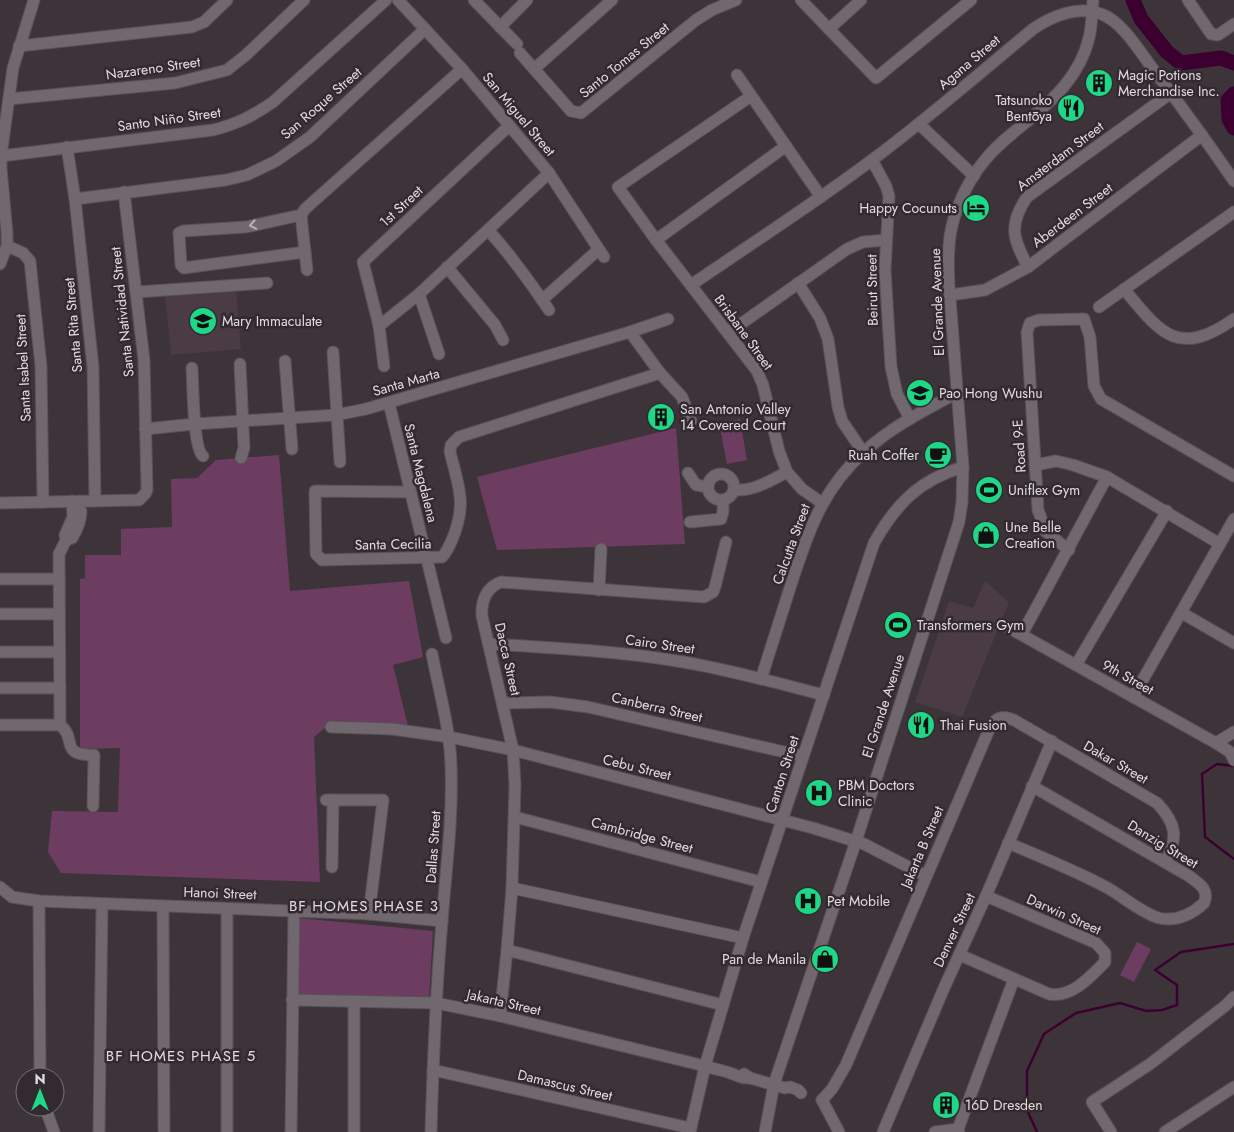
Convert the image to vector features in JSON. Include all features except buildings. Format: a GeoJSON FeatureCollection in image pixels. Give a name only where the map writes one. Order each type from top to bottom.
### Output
{"type":"FeatureCollection","features":[{"type":"Feature","properties":{"kind":"street"},"geometry":{"type":"LineString","coordinates":[[0,264],[6,246],[1,156],[13,68],[34,0]]}},
{"type":"Feature","properties":{"kind":"street"},"geometry":{"type":"LineString","coordinates":[[19,46],[192,27],[204,22],[227,0]]}},
{"type":"Feature","properties":{"kind":"street","name":"Nazareno Street"},"geometry":{"type":"LineString","coordinates":[[9,99],[175,83],[227,70],[246,55],[304,0]]}},
{"type":"Feature","properties":{"kind":"street","name":"Santo Niño Street"},"geometry":{"type":"LineString","coordinates":[[1,156],[213,130],[233,125],[254,115],[273,102],[386,0]]}},
{"type":"Feature","properties":{"kind":"street","name":"San Miguel Street"},"geometry":{"type":"LineString","coordinates":[[398,0],[462,69],[549,173],[601,254],[542,300]]}},
{"type":"Feature","properties":{"kind":"street","name":"Santo Tomas Street"},"geometry":{"type":"LineString","coordinates":[[474,0],[500,26],[571,111],[576,113],[581,113],[696,20],[712,10],[736,0]]}},
{"type":"Feature","properties":{"kind":"street"},"geometry":{"type":"LineString","coordinates":[[500,26],[527,0]]}},
{"type":"Feature","properties":{"kind":"street"},"geometry":{"type":"LineString","coordinates":[[534,69],[612,0]]}},
{"type":"Feature","properties":{"kind":"street"},"geometry":{"type":"LineString","coordinates":[[801,0],[876,78],[971,0]]}},
{"type":"Feature","properties":{"kind":"street"},"geometry":{"type":"LineString","coordinates":[[830,29],[861,0]]}},
{"type":"Feature","properties":{"kind":"street"},"geometry":{"type":"LineString","coordinates":[[1188,0],[1211,34],[1218,35],[1234,24]]}},
{"type":"Feature","properties":{"kind":"street","name":"Agana Street"},"geometry":{"type":"LineString","coordinates":[[691,285],[872,160],[919,124],[1042,22],[1092,6],[1120,27],[1171,93],[1234,181]]}},
{"type":"Feature","properties":{"kind":"street","name":"El Grande Avenue"},"geometry":{"type":"LineString","coordinates":[[765,1132],[774,1084],[856,841],[959,522],[962,502],[963,467],[948,261],[950,235],[963,198],[974,176],[985,160],[997,147],[1062,90],[1077,68],[1086,52],[1090,36],[1092,6]]}},
{"type":"Feature","properties":{"kind":"street","name":"San Roque Street"},"geometry":{"type":"LineString","coordinates":[[75,198],[226,180],[247,174],[276,161],[310,137],[425,28]]}},
{"type":"Feature","properties":{"kind":"street"},"geometry":{"type":"LineString","coordinates":[[307,270],[301,216],[305,209],[462,69]]}},
{"type":"Feature","properties":{"kind":"street"},"geometry":{"type":"LineString","coordinates":[[737,75],[820,197]]}},
{"type":"Feature","properties":{"kind":"street","name":"Amsterdam Street"},"geometry":{"type":"LineString","coordinates":[[1028,267],[1017,246],[1014,228],[1016,216],[1027,197],[1171,93]]}},
{"type":"Feature","properties":{"kind":"street","name":"Brisbane Street"},"geometry":{"type":"LineString","coordinates":[[750,96],[618,187],[656,240],[752,364],[763,385],[787,472],[802,489],[822,503]]}},
{"type":"Feature","properties":{"kind":"street"},"geometry":{"type":"LineString","coordinates":[[919,124],[974,176]]}},
{"type":"Feature","properties":{"kind":"street","name":"1st Street"},"geometry":{"type":"LineString","coordinates":[[379,326],[363,262],[509,126]]}},
{"type":"Feature","properties":{"kind":"street","name":"Aberdeen Street"},"geometry":{"type":"LineString","coordinates":[[950,295],[985,290],[1028,267],[1202,136]]}},
{"type":"Feature","properties":{"kind":"street"},"geometry":{"type":"LineString","coordinates":[[656,240],[786,146]]}},
{"type":"Feature","properties":{"kind":"street","name":"Santa Rita Street"},"geometry":{"type":"LineString","coordinates":[[67,147],[75,198],[93,367],[95,501]]}},
{"type":"Feature","properties":{"kind":"street","name":"Beirut Street"},"geometry":{"type":"LineString","coordinates":[[872,160],[886,186],[889,196],[886,240],[886,287],[890,368],[897,394],[910,419]]}},
{"type":"Feature","properties":{"kind":"street"},"geometry":{"type":"LineString","coordinates":[[384,366],[379,326],[418,294],[549,173]]}},
{"type":"Feature","properties":{"kind":"street","name":"Santa Natividad Street"},"geometry":{"type":"LineString","coordinates":[[0,503],[139,500],[145,494],[144,360],[124,192]]}},
{"type":"Feature","properties":{"kind":"street"},"geometry":{"type":"LineString","coordinates":[[1098,307],[1234,212]]}},
{"type":"Feature","properties":{"kind":"street"},"geometry":{"type":"LineString","coordinates":[[301,216],[246,226],[182,231],[179,233],[181,265],[184,268],[305,252]]}},
{"type":"Feature","properties":{"kind":"street"},"geometry":{"type":"LineString","coordinates":[[488,230],[510,255],[549,310]]}},
{"type":"Feature","properties":{"kind":"street"},"geometry":{"type":"LineString","coordinates":[[728,333],[853,245],[886,240]]}},
{"type":"Feature","properties":{"kind":"street","name":"Santa Isabel Street"},"geometry":{"type":"LineString","coordinates":[[6,246],[23,253],[30,261],[41,366],[42,502]]}},
{"type":"Feature","properties":{"kind":"street"},"geometry":{"type":"LineString","coordinates":[[447,267],[495,325],[503,340]]}},
{"type":"Feature","properties":{"kind":"street"},"geometry":{"type":"LineString","coordinates":[[137,292],[267,283]]}},
{"type":"Feature","properties":{"kind":"street"},"geometry":{"type":"LineString","coordinates":[[798,283],[820,318],[828,339],[838,407],[842,420],[863,452]]}},
{"type":"Feature","properties":{"kind":"street"},"geometry":{"type":"LineString","coordinates":[[1124,289],[1154,323],[1174,337],[1185,340],[1197,339],[1208,335],[1234,319]]}},
{"type":"Feature","properties":{"kind":"street"},"geometry":{"type":"LineString","coordinates":[[418,294],[439,354]]}},
{"type":"Feature","properties":{"kind":"street","name":"Road 9-E"},"geometry":{"type":"LineString","coordinates":[[1069,550],[1046,532],[1038,510],[1027,332],[1030,322],[1084,318],[1090,337],[1094,386],[1101,399],[1234,476]]}},
{"type":"Feature","properties":{"kind":"street","name":"Santa Marta"},"geometry":{"type":"LineString","coordinates":[[145,429],[242,420],[336,415],[389,403],[668,319]]}},
{"type":"Feature","properties":{"kind":"street"},"geometry":{"type":"LineString","coordinates":[[630,332],[660,373],[682,397],[691,421]]}},
{"type":"Feature","properties":{"kind":"street"},"geometry":{"type":"LineString","coordinates":[[333,352],[340,462]]}},
{"type":"Feature","properties":{"kind":"street"},"geometry":{"type":"LineString","coordinates":[[285,361],[292,449]]}},
{"type":"Feature","properties":{"kind":"street"},"geometry":{"type":"LineString","coordinates":[[240,364],[244,448],[241,458]]}},
{"type":"Feature","properties":{"kind":"street"},"geometry":{"type":"LineString","coordinates":[[192,368],[195,424],[199,451],[203,456]]}},
{"type":"Feature","properties":{"kind":"street","name":"Santa Cecilia"},"geometry":{"type":"LineString","coordinates":[[410,492],[315,491],[316,554],[322,560],[438,558],[446,554],[455,532],[462,505],[450,452],[451,445],[459,437],[660,373]]}},
{"type":"Feature","properties":{"kind":"street","name":"Calcutta Street"},"geometry":{"type":"LineString","coordinates":[[761,679],[805,542],[822,503],[847,468],[863,452],[910,419],[957,393]]}},
{"type":"Feature","properties":{"kind":"street","name":"Santa Magdalena"},"geometry":{"type":"LineString","coordinates":[[389,403],[446,638]]}},
{"type":"Feature","properties":{"kind":"street"},"geometry":{"type":"LineString","coordinates":[[1035,465],[1056,462],[1107,477],[1220,544]]}},
{"type":"Feature","properties":{"kind":"street","name":"Canton Street"},"geometry":{"type":"LineString","coordinates":[[690,1130],[705,1066],[743,938],[874,543],[901,503],[923,484],[937,476],[963,467]]}},
{"type":"Feature","properties":{"kind":"street"},"geometry":{"type":"LineString","coordinates":[[734,490],[759,487],[787,472]]}},
{"type":"Feature","properties":{"kind":"street"},"geometry":{"type":"LineString","coordinates":[[688,473],[696,485],[708,487]]}},
{"type":"Feature","properties":{"kind":"street"},"geometry":{"type":"LineString","coordinates":[[722,474],[732,479],[734,490],[730,496],[723,500],[713,497],[708,487],[712,477],[722,474]]}},
{"type":"Feature","properties":{"kind":"street"},"geometry":{"type":"LineString","coordinates":[[1022,634],[1107,477]]}},
{"type":"Feature","properties":{"kind":"street"},"geometry":{"type":"LineString","coordinates":[[690,522],[721,519],[723,500]]}},
{"type":"Feature","properties":{"kind":"street"},"geometry":{"type":"LineString","coordinates":[[60,725],[59,554],[66,540],[65,535],[73,517],[76,501]]}},
{"type":"Feature","properties":{"kind":"street"},"geometry":{"type":"LineString","coordinates":[[1076,665],[1167,511]]}},
{"type":"Feature","properties":{"kind":"street"},"geometry":{"type":"LineString","coordinates":[[1133,697],[1234,519]]}},
{"type":"Feature","properties":{"kind":"street","name":"Dacca Street"},"geometry":{"type":"LineString","coordinates":[[500,1016],[512,888],[515,785],[512,750],[503,702],[482,616],[484,598],[495,584],[501,582],[696,597],[709,595],[715,587],[726,542]]}},
{"type":"Feature","properties":{"kind":"street"},"geometry":{"type":"LineString","coordinates":[[600,590],[601,549]]}},
{"type":"Feature","properties":{"kind":"street"},"geometry":{"type":"LineString","coordinates":[[0,579],[59,579]]}},
{"type":"Feature","properties":{"kind":"street"},"geometry":{"type":"LineString","coordinates":[[1182,613],[1234,643]]}},
{"type":"Feature","properties":{"kind":"street"},"geometry":{"type":"LineString","coordinates":[[0,614],[59,614]]}},
{"type":"Feature","properties":{"kind":"street","name":"9th Street"},"geometry":{"type":"LineString","coordinates":[[1002,624],[1216,743],[1232,756]]}},
{"type":"Feature","properties":{"kind":"street","name":"Cairo Street"},"geometry":{"type":"LineString","coordinates":[[489,644],[637,655],[699,665],[824,695]]}},
{"type":"Feature","properties":{"kind":"street"},"geometry":{"type":"LineString","coordinates":[[0,652],[59,652]]}},
{"type":"Feature","properties":{"kind":"street","name":"Dallas Street"},"geometry":{"type":"LineString","coordinates":[[431,1132],[436,1003],[450,844],[451,780],[448,737],[432,654]]}},
{"type":"Feature","properties":{"kind":"street"},"geometry":{"type":"LineString","coordinates":[[0,688],[60,688]]}},
{"type":"Feature","properties":{"kind":"street","name":"Canberra Street"},"geometry":{"type":"LineString","coordinates":[[503,702],[550,702],[581,706],[802,756]]}},
{"type":"Feature","properties":{"kind":"street","name":"Dakar Street"},"geometry":{"type":"LineString","coordinates":[[1000,717],[1014,720],[1157,803],[1168,815],[1174,826],[1171,852],[1165,862]]}},
{"type":"Feature","properties":{"kind":"street","name":"Jakarta B Street"},"geometry":{"type":"LineString","coordinates":[[822,1100],[832,1089],[846,1065],[991,724],[1000,717]]}},
{"type":"Feature","properties":{"kind":"street"},"geometry":{"type":"LineString","coordinates":[[0,725],[60,725],[68,732],[70,746],[73,751],[78,754],[94,755],[93,806]]}},
{"type":"Feature","properties":{"kind":"street","name":"Cebu Street"},"geometry":{"type":"LineString","coordinates":[[331,727],[392,729],[448,737],[512,750],[783,819],[856,841],[926,876]]}},
{"type":"Feature","properties":{"kind":"street"},"geometry":{"type":"LineString","coordinates":[[1216,743],[1234,732]]}},
{"type":"Feature","properties":{"kind":"street","name":"Denver Street"},"geometry":{"type":"LineString","coordinates":[[883,1132],[1052,742]]}},
{"type":"Feature","properties":{"kind":"street","name":"Danzig Street"},"geometry":{"type":"LineString","coordinates":[[1008,843],[1084,875],[1157,918],[1177,919],[1186,916],[1204,903],[1206,893],[1189,876],[1032,786]]}},
{"type":"Feature","properties":{"kind":"street"},"geometry":{"type":"LineString","coordinates":[[332,867],[330,800],[383,800],[369,914]]}},
{"type":"Feature","properties":{"kind":"street","name":"Cambridge Street"},"geometry":{"type":"LineString","coordinates":[[515,817],[761,882]]}},
{"type":"Feature","properties":{"kind":"street","name":"Hanoi Street"},"geometry":{"type":"LineString","coordinates":[[0,887],[12,897],[39,901],[369,914],[442,921]]}},
{"type":"Feature","properties":{"kind":"street"},"geometry":{"type":"LineString","coordinates":[[512,888],[743,938]]}},
{"type":"Feature","properties":{"kind":"street","name":"Darwin Street"},"geometry":{"type":"LineString","coordinates":[[960,955],[1049,994],[1063,995],[1090,977],[1105,962],[1106,957],[1102,948],[1096,943],[986,896]]}},
{"type":"Feature","properties":{"kind":"street"},"geometry":{"type":"LineString","coordinates":[[39,901],[40,1067]]}},
{"type":"Feature","properties":{"kind":"street"},"geometry":{"type":"LineString","coordinates":[[99,1132],[102,904]]}},
{"type":"Feature","properties":{"kind":"street"},"geometry":{"type":"LineString","coordinates":[[163,907],[164,1132]]}},
{"type":"Feature","properties":{"kind":"street"},"geometry":{"type":"LineString","coordinates":[[227,909],[227,1132]]}},
{"type":"Feature","properties":{"kind":"street"},"geometry":{"type":"LineString","coordinates":[[291,1132],[294,911]]}},
{"type":"Feature","properties":{"kind":"street"},"geometry":{"type":"LineString","coordinates":[[507,950],[723,1005]]}},
{"type":"Feature","properties":{"kind":"street"},"geometry":{"type":"LineString","coordinates":[[935,1132],[958,1130],[1014,979]]}},
{"type":"Feature","properties":{"kind":"street"},"geometry":{"type":"LineString","coordinates":[[1111,1132],[1092,1102],[1150,1064],[1234,997]]}},
{"type":"Feature","properties":{"kind":"street","name":"Jakarta Street"},"geometry":{"type":"LineString","coordinates":[[292,1000],[436,1003],[500,1016],[733,1074],[737,1073],[822,1100]]}},
{"type":"Feature","properties":{"kind":"street"},"geometry":{"type":"LineString","coordinates":[[354,1001],[354,1132]]}},
{"type":"Feature","properties":{"kind":"street","name":"Damascus Street"},"geometry":{"type":"LineString","coordinates":[[433,1070],[690,1130]]}},
{"type":"Feature","properties":{"kind":"street"},"geometry":{"type":"LineString","coordinates":[[1165,1132],[1234,1087]]}},
{"type":"Feature","properties":{"kind":"street"},"geometry":{"type":"LineString","coordinates":[[822,1100],[840,1132]]}},
{"type":"Feature","properties":{"kind":"street"},"geometry":{"type":"LineString","coordinates":[[49,1117],[54,1132]]}},
{"type":"Feature","properties":{"kind":"shaded area","name":"Mary Immaculate"},"geometry":{"type":"Polygon","coordinates":[[[236,289],[241,349],[171,355],[165,294],[236,289]]]}},
{"type":"Feature","properties":{"kind":"shaded area"},"geometry":{"type":"Polygon","coordinates":[[[740,419],[747,460],[727,464],[719,423],[740,419]]]}},
{"type":"Feature","properties":{"kind":"shaded area"},"geometry":{"type":"Polygon","coordinates":[[[676,428],[685,544],[497,550],[477,477],[676,428]]]}},
{"type":"Feature","properties":{"kind":"shaded area"},"geometry":{"type":"Polygon","coordinates":[[[279,455],[290,591],[409,581],[423,657],[393,665],[408,726],[330,724],[314,737],[320,882],[61,873],[48,852],[52,811],[118,812],[120,748],[80,749],[80,579],[85,578],[85,555],[121,555],[121,529],[172,527],[171,479],[197,478],[216,460],[279,455]]]}},
{"type":"Feature","properties":{"kind":"shaded area"},"geometry":{"type":"Polygon","coordinates":[[[985,581],[1009,602],[962,717],[915,702],[949,601],[973,608],[985,581]]]}},
{"type":"Feature","properties":{"kind":"shaded area"},"geometry":{"type":"Polygon","coordinates":[[[299,918],[433,931],[429,1000],[294,999],[299,918]]]}},
{"type":"Feature","properties":{"kind":"shaded area"},"geometry":{"type":"Polygon","coordinates":[[[1137,942],[1151,949],[1134,982],[1120,975],[1137,942]]]}},
{"type":"Feature","properties":{"kind":"waterway"},"geometry":{"type":"LineString","coordinates":[[1133,0],[1141,19],[1167,52],[1181,63],[1221,58],[1234,63]]}},
{"type":"Feature","properties":{"kind":"waterway"},"geometry":{"type":"LineString","coordinates":[[1234,94],[1228,100],[1229,119],[1234,128]]}},
{"type":"Feature","properties":{"kind":"waterway"},"geometry":{"type":"LineString","coordinates":[[1234,766],[1217,764],[1202,774],[1205,837],[1234,859]]}},
{"type":"Feature","properties":{"kind":"waterway"},"geometry":{"type":"LineString","coordinates":[[1037,1132],[1027,1110],[1027,1071],[1044,1034],[1076,1013],[1120,1003],[1146,1011],[1162,1010],[1177,1005],[1177,985],[1155,970],[1181,952],[1234,944]]}},
{"type":"Feature","properties":{"kind":"place","name":"Magic Potions Merchandise Inc."},"geometry":{"type":"Point","coordinates":[1099,83]}},
{"type":"Feature","properties":{"kind":"place","name":"Tatsunoko Bentōya"},"geometry":{"type":"Point","coordinates":[1071,108]}},
{"type":"Feature","properties":{"kind":"place","name":"Happy Cocunuts"},"geometry":{"type":"Point","coordinates":[976,208]}},
{"type":"Feature","properties":{"kind":"place","name":"Mary Immaculate"},"geometry":{"type":"Point","coordinates":[203,321]}},
{"type":"Feature","properties":{"kind":"place","name":"Pao Hong Wushu"},"geometry":{"type":"Point","coordinates":[920,393]}},
{"type":"Feature","properties":{"kind":"place","name":"San Antonio Valley 14 Covered Court"},"geometry":{"type":"Point","coordinates":[661,417]}},
{"type":"Feature","properties":{"kind":"place","name":"Ruah Coffer"},"geometry":{"type":"Point","coordinates":[938,455]}},
{"type":"Feature","properties":{"kind":"place","name":"Uniflex Gym"},"geometry":{"type":"Point","coordinates":[989,490]}},
{"type":"Feature","properties":{"kind":"place","name":"Une Belle Creation"},"geometry":{"type":"Point","coordinates":[986,535]}},
{"type":"Feature","properties":{"kind":"place","name":"Transformers Gym"},"geometry":{"type":"Point","coordinates":[898,625]}},
{"type":"Feature","properties":{"kind":"place","name":"Thai Fusion"},"geometry":{"type":"Point","coordinates":[921,725]}},
{"type":"Feature","properties":{"kind":"place","name":"PBM Doctors Clinic"},"geometry":{"type":"Point","coordinates":[819,793]}},
{"type":"Feature","properties":{"kind":"place","name":"Pet Mobile"},"geometry":{"type":"Point","coordinates":[808,901]}},
{"type":"Feature","properties":{"kind":"place","name":"Pan de Manila"},"geometry":{"type":"Point","coordinates":[825,959]}},
{"type":"Feature","properties":{"kind":"place","name":"16D Dresden"},"geometry":{"type":"Point","coordinates":[946,1105]}},
{"type":"Feature","properties":{"kind":"district","name":"BF HOMES PHASE 3"},"geometry":{"type":"Point","coordinates":[364,906]}},
{"type":"Feature","properties":{"kind":"district","name":"BF HOMES PHASE 5"},"geometry":{"type":"Point","coordinates":[181,1056]}}]}
